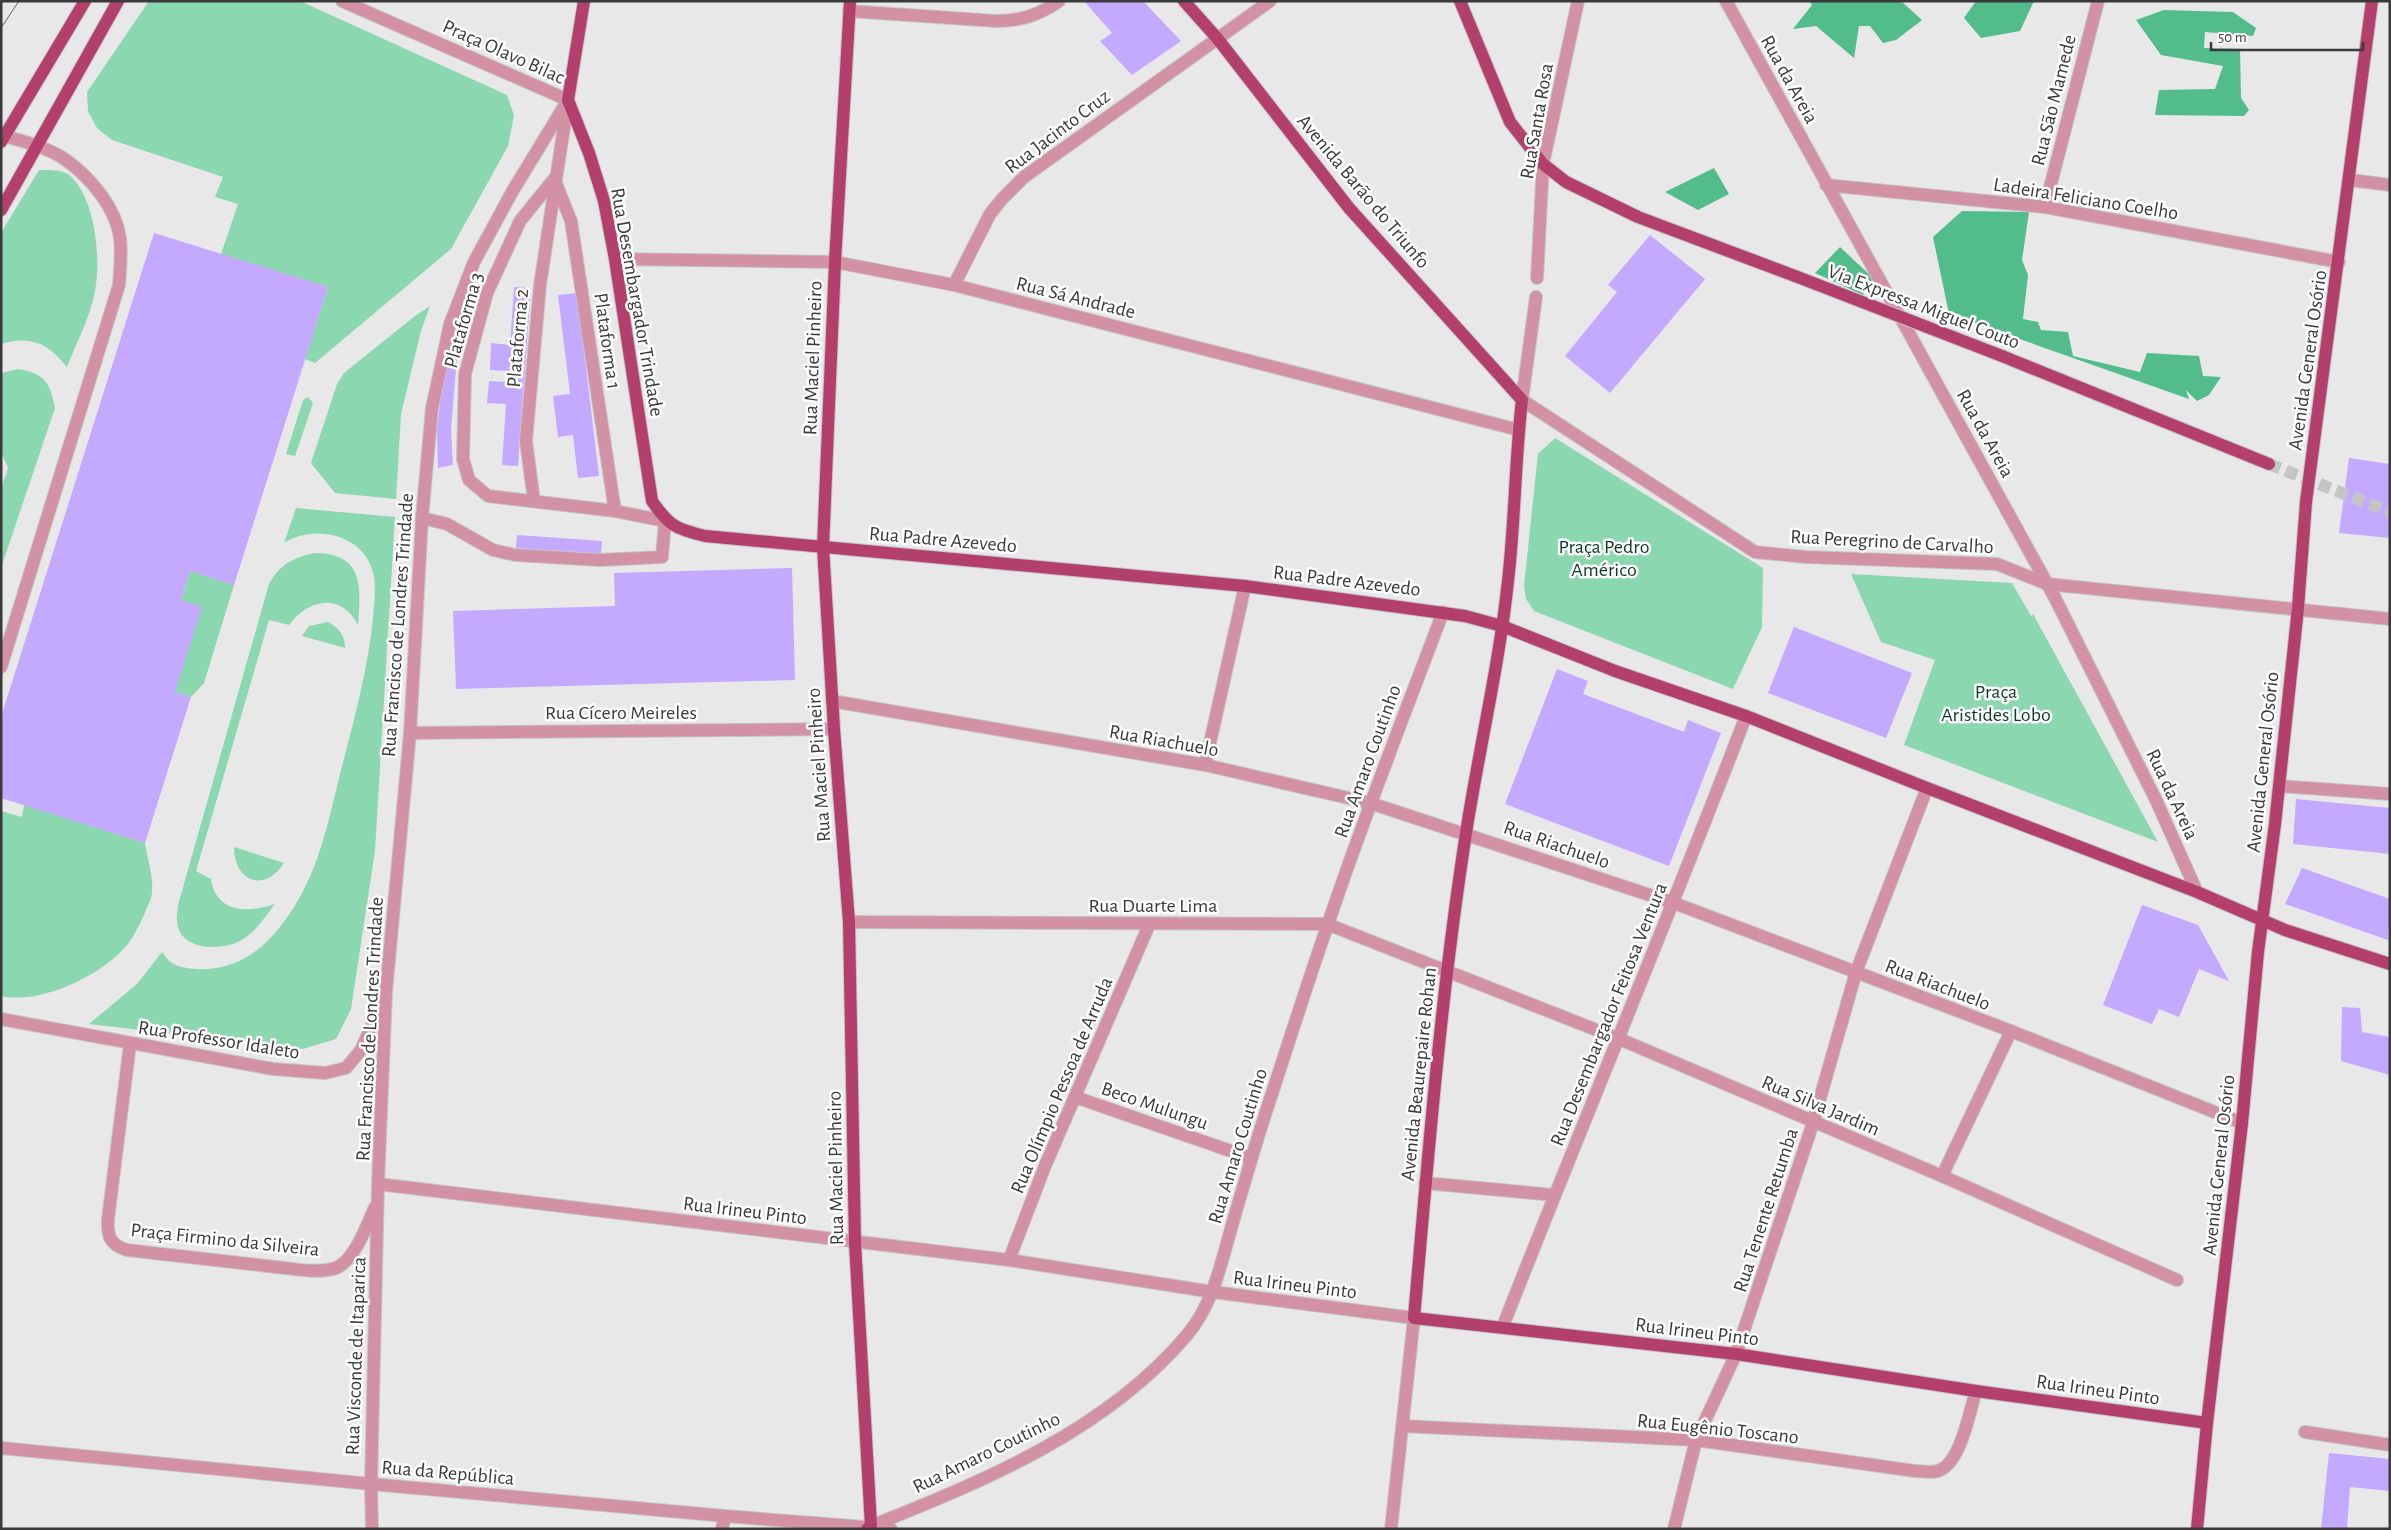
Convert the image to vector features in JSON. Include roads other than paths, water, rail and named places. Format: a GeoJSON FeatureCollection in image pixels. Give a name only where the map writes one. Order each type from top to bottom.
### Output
{"type":"FeatureCollection","features":[{"type":"Feature","properties":{"kind":"main road"},"geometry":{"type":"LineString","coordinates":[[3,139],[85,1]]}},
{"type":"Feature","properties":{"kind":"main road"},"geometry":{"type":"LineString","coordinates":[[1,210],[118,1]]}},
{"type":"Feature","properties":{"kind":"main road"},"geometry":{"type":"LineString","coordinates":[[568,100],[584,1]]}},
{"type":"Feature","properties":{"kind":"main road","name":"Avenida Barão do Triunfo"},"geometry":{"type":"LineString","coordinates":[[1184,1],[1217,38],[1350,208],[1522,400]]}},
{"type":"Feature","properties":{"kind":"main road","name":"Via Expressa Miguel Couto"},"geometry":{"type":"LineString","coordinates":[[1460,1],[1510,122],[1543,164],[1566,182],[1638,217],[2002,356],[2269,464]]}},
{"type":"Feature","properties":{"kind":"main road","name":"Avenida General Osório"},"geometry":{"type":"LineString","coordinates":[[2197,1529],[2206,1423],[2242,1123],[2262,920],[2279,786],[2298,608],[2306,502],[2350,180],[2372,1]]}},
{"type":"Feature","properties":{"kind":"main road","name":"Rua Maciel Pinheiro"},"geometry":{"type":"LineString","coordinates":[[849,6],[834,262],[823,547],[832,701],[849,922],[855,1242],[869,1528]]}},
{"type":"Feature","properties":{"kind":"main road","name":"Rua Desembargador Trindade"},"geometry":{"type":"LineString","coordinates":[[568,100],[589,153],[604,201],[616,259],[649,488],[652,501],[666,521]]}},
{"type":"Feature","properties":{"kind":"main road"},"geometry":{"type":"LineString","coordinates":[[1522,400],[1518,430],[1508,580],[1502,626],[1615,670],[1746,716],[2197,892],[2262,920],[2390,964]]}},
{"type":"Feature","properties":{"kind":"main road","name":"Rua Padre Azevedo"},"geometry":{"type":"LineString","coordinates":[[666,521],[683,530],[705,536],[1245,586],[1443,612],[1502,626]]}},
{"type":"Feature","properties":{"kind":"main road","name":"Avenida Beaurepaire Rohan"},"geometry":{"type":"LineString","coordinates":[[1414,1318],[1425,1183],[1448,971],[1466,833],[1502,626]]}},
{"type":"Feature","properties":{"kind":"main road","name":"Rua Irineu Pinto"},"geometry":{"type":"LineString","coordinates":[[1414,1318],[1503,1326],[1736,1354],[1976,1391],[2206,1423]]}},
{"type":"Feature","properties":{"kind":"street","name":"Praça Olavo Bilac"},"geometry":{"type":"LineString","coordinates":[[342,1],[568,100]]}},
{"type":"Feature","properties":{"kind":"street"},"geometry":{"type":"LineString","coordinates":[[849,6],[996,21],[1018,21],[1037,14],[1059,1]]}},
{"type":"Feature","properties":{"kind":"street","name":"Rua Jacinto Cruz"},"geometry":{"type":"LineString","coordinates":[[954,285],[990,214],[1024,177],[1270,1]]}},
{"type":"Feature","properties":{"kind":"street","name":"Rua Santa Rosa"},"geometry":{"type":"LineString","coordinates":[[1538,278],[1543,164],[1578,1]]}},
{"type":"Feature","properties":{"kind":"street","name":"Rua da Areia"},"geometry":{"type":"LineString","coordinates":[[1726,1],[2047,584],[2156,800],[2197,892]]}},
{"type":"Feature","properties":{"kind":"street","name":"Rua São Mamede"},"geometry":{"type":"LineString","coordinates":[[2045,207],[2098,1]]}},
{"type":"Feature","properties":{"kind":"street","name":"Plataforma 2"},"geometry":{"type":"LineString","coordinates":[[534,501],[526,441],[540,285],[554,179],[568,100]]}},
{"type":"Feature","properties":{"kind":"street","name":"Rua Francisco de Londres Trindade"},"geometry":{"type":"LineString","coordinates":[[378,1184],[386,992],[410,733],[422,518],[432,408],[450,324],[474,262],[512,192],[568,100]]}},
{"type":"Feature","properties":{"kind":"street"},"geometry":{"type":"LineString","coordinates":[[1,667],[119,285],[121,264],[120,237],[112,212],[102,196],[66,160],[38,146],[3,139]]}},
{"type":"Feature","properties":{"kind":"street","name":"Plataforma 3"},"geometry":{"type":"LineString","coordinates":[[534,501],[488,496],[469,480],[463,459],[465,374],[487,293],[520,221],[554,179]]}},
{"type":"Feature","properties":{"kind":"street","name":"Plataforma 1"},"geometry":{"type":"LineString","coordinates":[[554,179],[572,221],[616,511]]}},
{"type":"Feature","properties":{"kind":"street"},"geometry":{"type":"LineString","coordinates":[[2350,180],[2390,185]]}},
{"type":"Feature","properties":{"kind":"street","name":"Ladeira Feliciano Coelho"},"geometry":{"type":"LineString","coordinates":[[1826,185],[2045,207],[2339,262]]}},
{"type":"Feature","properties":{"kind":"street","name":"Rua Sá Andrade"},"geometry":{"type":"LineString","coordinates":[[616,259],[834,262],[954,285],[1518,430]]}},
{"type":"Feature","properties":{"kind":"street"},"geometry":{"type":"LineString","coordinates":[[1522,400],[1536,298]]}},
{"type":"Feature","properties":{"kind":"street","name":"Rua Peregrino de Carvalho"},"geometry":{"type":"LineString","coordinates":[[1522,400],[1755,552],[1806,557],[1997,564],[2047,584],[2298,608],[2390,619]]}},
{"type":"Feature","properties":{"kind":"street"},"geometry":{"type":"LineString","coordinates":[[422,518],[447,524],[493,550],[515,555],[600,560],[662,557],[666,521],[616,511],[534,501]]}},
{"type":"Feature","properties":{"kind":"street"},"geometry":{"type":"LineString","coordinates":[[1205,765],[1245,586]]}},
{"type":"Feature","properties":{"kind":"street","name":"Rua Amaro Coutinho"},"geometry":{"type":"LineString","coordinates":[[869,1528],[952,1493],[1017,1462],[1096,1416],[1133,1389],[1163,1361],[1188,1334],[1202,1314],[1213,1292],[1251,1158],[1328,924],[1370,803],[1443,612]]}},
{"type":"Feature","properties":{"kind":"street","name":"Rua Riachuelo"},"geometry":{"type":"LineString","coordinates":[[832,701],[1205,765],[1370,803],[1674,903],[2011,1031],[2242,1123]]}},
{"type":"Feature","properties":{"kind":"street","name":"Rua Desembargador Feitosa Ventura"},"geometry":{"type":"LineString","coordinates":[[1503,1326],[1617,1038],[1674,903],[1746,716]]}},
{"type":"Feature","properties":{"kind":"street","name":"Rua Cícero Meireles"},"geometry":{"type":"LineString","coordinates":[[410,733],[834,729]]}},
{"type":"Feature","properties":{"kind":"street"},"geometry":{"type":"LineString","coordinates":[[2279,786],[2390,794]]}},
{"type":"Feature","properties":{"kind":"street","name":"Rua Tenente Retumba"},"geometry":{"type":"LineString","coordinates":[[1674,1529],[1696,1440],[1736,1354],[1813,1123],[1856,972],[1927,788]]}},
{"type":"Feature","properties":{"kind":"street","name":"Rua Duarte Lima"},"geometry":{"type":"LineString","coordinates":[[849,922],[1149,925],[1328,924],[1448,971]]}},
{"type":"Feature","properties":{"kind":"street","name":"Rua Olímpio Pessoa de Arruda"},"geometry":{"type":"LineString","coordinates":[[1009,1260],[1045,1166],[1149,925]]}},
{"type":"Feature","properties":{"kind":"street","name":"Rua Silva Jardim"},"geometry":{"type":"LineString","coordinates":[[1448,971],[1617,1038],[1813,1123],[1942,1176],[2177,1280]]}},
{"type":"Feature","properties":{"kind":"street","name":"Rua Professor Idaleto"},"geometry":{"type":"LineString","coordinates":[[1,1019],[273,1069],[325,1073],[346,1068],[361,1050],[386,992]]}},
{"type":"Feature","properties":{"kind":"street"},"geometry":{"type":"LineString","coordinates":[[1942,1176],[2011,1031]]}},
{"type":"Feature","properties":{"kind":"street","name":"Praça Firmino da Silveira"},"geometry":{"type":"LineString","coordinates":[[130,1044],[108,1219],[109,1238],[114,1245],[127,1250],[285,1268],[308,1270],[335,1268],[347,1261],[361,1238],[378,1201]]}},
{"type":"Feature","properties":{"kind":"street","name":"Beco Mulungu"},"geometry":{"type":"LineString","coordinates":[[1075,1097],[1251,1158]]}},
{"type":"Feature","properties":{"kind":"street"},"geometry":{"type":"LineString","coordinates":[[1425,1183],[1554,1195]]}},
{"type":"Feature","properties":{"kind":"street","name":"Rua Irineu Pinto"},"geometry":{"type":"LineString","coordinates":[[378,1184],[1009,1260],[1213,1292],[1414,1318]]}},
{"type":"Feature","properties":{"kind":"street","name":"Rua Visconde de Itaparica"},"geometry":{"type":"LineString","coordinates":[[372,1529],[371,1484],[378,1184]]}},
{"type":"Feature","properties":{"kind":"street","name":"Avenida Beaurepaire Rohan"},"geometry":{"type":"LineString","coordinates":[[1391,1529],[1414,1318]]}},
{"type":"Feature","properties":{"kind":"street","name":"Rua Eugênio Toscano"},"geometry":{"type":"LineString","coordinates":[[1402,1426],[1696,1440],[1915,1471],[1937,1472],[1951,1464],[1959,1447],[1976,1391]]}},
{"type":"Feature","properties":{"kind":"street"},"geometry":{"type":"LineString","coordinates":[[2305,1432],[2390,1445]]}},
{"type":"Feature","properties":{"kind":"street","name":"Rua da República"},"geometry":{"type":"LineString","coordinates":[[1,1448],[371,1484],[723,1523],[892,1529]]}},
{"type":"Feature","properties":{"kind":"tunnel"},"geometry":{"type":"LineString","coordinates":[[2269,464],[2390,512]]}},
{"type":"Feature","properties":{"kind":"tram line"},"geometry":{"type":"LineString","coordinates":[[1,28],[19,1]]}},
{"type":"Feature","properties":{"kind":"park label","name":"Praça Pedro Américo"},"geometry":{"type":"Point","coordinates":[1604,558]}},
{"type":"Feature","properties":{"kind":"park label","name":"Praça Aristides Lobo"},"geometry":{"type":"Point","coordinates":[1996,702]}}]}
